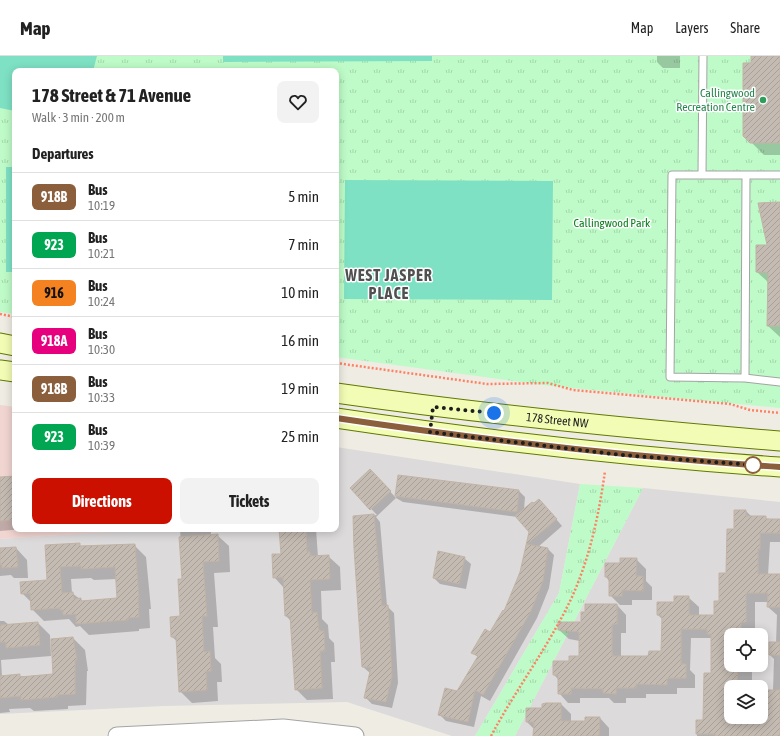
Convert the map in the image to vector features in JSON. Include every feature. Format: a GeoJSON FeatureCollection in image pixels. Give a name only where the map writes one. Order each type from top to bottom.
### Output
{"type":"FeatureCollection","features":[{"type":"Feature","properties":{"kind":"main road"},"geometry":{"type":"LineString","coordinates":[[0,344],[12,346]]}},
{"type":"Feature","properties":{"kind":"main road"},"geometry":{"type":"LineString","coordinates":[[0,370],[12,372]]}},
{"type":"Feature","properties":{"kind":"main road","name":"178 Street NW"},"geometry":{"type":"LineString","coordinates":[[339,392],[433,407],[664,432],[780,441]]}},
{"type":"Feature","properties":{"kind":"main road"},"geometry":{"type":"LineString","coordinates":[[430,432],[433,407]]}},
{"type":"Feature","properties":{"kind":"main road"},"geometry":{"type":"LineString","coordinates":[[339,418],[430,432],[622,455],[780,467]]}},
{"type":"Feature","properties":{"kind":"street"},"geometry":{"type":"LineString","coordinates":[[117,736],[283,728],[355,736]]}},
{"type":"Feature","properties":{"kind":"lane"},"geometry":{"type":"LineString","coordinates":[[702,175],[703,56]]}},
{"type":"Feature","properties":{"kind":"lane"},"geometry":{"type":"LineString","coordinates":[[780,175],[672,175],[670,377],[745,378],[780,382]]}},
{"type":"Feature","properties":{"kind":"lane"},"geometry":{"type":"LineString","coordinates":[[745,378],[746,175]]}},
{"type":"Feature","properties":{"kind":"path"},"geometry":{"type":"LineString","coordinates":[[0,314],[12,316]]}},
{"type":"Feature","properties":{"kind":"path"},"geometry":{"type":"LineString","coordinates":[[339,364],[487,384],[548,383],[573,390],[730,404],[750,410],[780,413]]}},
{"type":"Feature","properties":{"kind":"path"},"geometry":{"type":"LineString","coordinates":[[491,736],[541,654],[572,597],[600,514],[605,471]]}},
{"type":"Feature","properties":{"kind":"shaded area"},"geometry":{"type":"Polygon","coordinates":[[[0,405],[12,407],[12,532],[114,532],[0,539],[0,405]]]}},
{"type":"Feature","properties":{"kind":"shaded area"},"geometry":{"type":"Polygon","coordinates":[[[339,447],[580,484],[559,593],[475,736],[452,736],[347,702],[163,706],[0,714],[0,539],[102,532],[339,532],[339,447]]]}},
{"type":"Feature","properties":{"kind":"shaded area"},"geometry":{"type":"Polygon","coordinates":[[[643,488],[780,502],[780,736],[515,736],[643,488]]]}},
{"type":"Feature","properties":{"kind":"green space","name":"Callingwood Park"},"geometry":{"type":"Polygon","coordinates":[[[0,56],[780,56],[780,408],[551,386],[339,357],[339,68],[12,68],[12,314],[0,312],[0,56]]]}},
{"type":"Feature","properties":{"kind":"green space"},"geometry":{"type":"Polygon","coordinates":[[[0,56],[97,56],[94,68],[12,68],[12,110],[0,108],[0,56]]]}},
{"type":"Feature","properties":{"kind":"green space"},"geometry":{"type":"Polygon","coordinates":[[[223,56],[432,56],[432,61],[223,62],[223,56]]]}},
{"type":"Feature","properties":{"kind":"green space"},"geometry":{"type":"Polygon","coordinates":[[[6,167],[12,167],[12,272],[6,272],[6,167]]]}},
{"type":"Feature","properties":{"kind":"green space"},"geometry":{"type":"Polygon","coordinates":[[[345,180],[553,181],[552,300],[344,299],[345,180]]]}},
{"type":"Feature","properties":{"kind":"green space"},"geometry":{"type":"Polygon","coordinates":[[[580,484],[643,488],[515,736],[475,736],[559,593],[580,484]]]}},
{"type":"Feature","properties":{"kind":"building","name":"Callingwood Recreation Centre"},"geometry":{"type":"Polygon","coordinates":[[[751,56],[780,56],[780,143],[750,143],[743,136],[743,63],[751,63],[751,56]]]}},
{"type":"Feature","properties":{"kind":"building"},"geometry":{"type":"Polygon","coordinates":[[[780,202],[780,326],[767,326],[768,273],[756,272],[756,245],[767,245],[758,203],[780,202]]]}},
{"type":"Feature","properties":{"kind":"building"},"geometry":{"type":"Polygon","coordinates":[[[370,469],[391,491],[370,510],[350,488],[370,469]]]}},
{"type":"Feature","properties":{"kind":"building"},"geometry":{"type":"Polygon","coordinates":[[[398,475],[519,490],[517,512],[395,496],[398,475]]]}},
{"type":"Feature","properties":{"kind":"building"},"geometry":{"type":"Polygon","coordinates":[[[12,476],[12,520],[0,521],[0,477],[12,476]]]}},
{"type":"Feature","properties":{"kind":"building"},"geometry":{"type":"Polygon","coordinates":[[[539,499],[557,519],[527,544],[548,548],[543,581],[531,611],[483,695],[475,690],[468,722],[438,715],[445,688],[457,691],[478,656],[471,653],[485,629],[490,632],[503,610],[504,611],[520,572],[529,532],[515,516],[532,502],[534,503],[539,499]]]}},
{"type":"Feature","properties":{"kind":"building"},"geometry":{"type":"Polygon","coordinates":[[[734,510],[746,510],[746,516],[766,516],[766,519],[780,519],[780,533],[760,533],[760,549],[758,549],[758,574],[780,574],[780,607],[767,607],[768,593],[746,593],[746,622],[741,622],[741,628],[724,628],[724,672],[738,672],[737,680],[724,680],[724,724],[768,724],[768,690],[780,690],[780,736],[715,736],[715,734],[696,734],[696,720],[703,720],[704,673],[711,673],[711,634],[707,634],[707,629],[681,629],[681,664],[686,664],[686,678],[667,678],[667,685],[636,684],[636,688],[616,688],[616,694],[603,693],[603,689],[571,688],[571,694],[558,694],[558,675],[553,675],[553,661],[569,661],[569,656],[579,656],[579,632],[558,630],[558,622],[581,622],[581,612],[585,612],[585,604],[617,604],[617,624],[612,624],[612,656],[648,656],[649,651],[661,651],[662,616],[657,615],[657,602],[674,602],[674,596],[689,596],[689,615],[714,615],[714,601],[719,601],[719,573],[726,573],[727,529],[734,529],[734,510]]]}},
{"type":"Feature","properties":{"kind":"building"},"geometry":{"type":"Polygon","coordinates":[[[374,514],[382,606],[388,605],[390,635],[392,676],[386,702],[364,698],[371,667],[362,667],[354,548],[353,516],[374,514]]]}},
{"type":"Feature","properties":{"kind":"building"},"geometry":{"type":"Polygon","coordinates":[[[279,532],[306,532],[307,552],[310,552],[310,556],[329,555],[330,579],[310,580],[312,613],[317,612],[319,631],[324,631],[325,651],[320,651],[322,688],[295,690],[290,616],[285,616],[283,577],[273,578],[272,554],[281,554],[279,532]]]}},
{"type":"Feature","properties":{"kind":"building"},"geometry":{"type":"Polygon","coordinates":[[[218,534],[219,561],[203,562],[207,616],[202,616],[204,652],[210,651],[211,671],[206,671],[207,690],[179,692],[176,637],[171,637],[170,617],[180,616],[178,579],[182,579],[179,537],[218,534]]]}},
{"type":"Feature","properties":{"kind":"building"},"geometry":{"type":"Polygon","coordinates":[[[80,543],[80,546],[135,544],[139,617],[128,618],[128,620],[76,624],[76,614],[63,615],[63,610],[60,610],[60,608],[31,610],[30,593],[21,594],[20,582],[47,580],[45,545],[80,543]],[[81,566],[60,567],[62,593],[73,592],[74,599],[81,598],[81,601],[117,598],[115,567],[81,569],[81,566]]]}},
{"type":"Feature","properties":{"kind":"building"},"geometry":{"type":"Polygon","coordinates":[[[16,547],[18,567],[2,568],[2,564],[0,564],[0,548],[16,547]]]}},
{"type":"Feature","properties":{"kind":"building"},"geometry":{"type":"Polygon","coordinates":[[[438,551],[465,557],[459,584],[433,578],[438,551]]]}},
{"type":"Feature","properties":{"kind":"building"},"geometry":{"type":"Polygon","coordinates":[[[620,558],[637,558],[636,576],[643,576],[643,591],[622,590],[622,596],[609,596],[609,577],[605,577],[605,563],[620,563],[620,558]]]}},
{"type":"Feature","properties":{"kind":"building"},"geometry":{"type":"Polygon","coordinates":[[[38,622],[40,645],[6,648],[6,642],[0,642],[0,625],[38,622]]]}},
{"type":"Feature","properties":{"kind":"building"},"geometry":{"type":"Polygon","coordinates":[[[73,637],[77,660],[75,660],[75,694],[21,700],[21,696],[0,698],[0,676],[20,674],[20,677],[53,674],[51,639],[73,637]]]}},
{"type":"Feature","properties":{"kind":"building"},"geometry":{"type":"Polygon","coordinates":[[[769,642],[780,642],[780,655],[769,655],[769,642]]]}},
{"type":"Feature","properties":{"kind":"building"},"geometry":{"type":"Polygon","coordinates":[[[561,703],[561,721],[585,721],[585,717],[600,717],[599,736],[533,736],[534,722],[526,722],[526,708],[542,708],[542,704],[561,703]]]}},
{"type":"Feature","properties":{"kind":"bus line","name":"918B"},"geometry":{"type":"LineString","coordinates":[[339,418],[430,432],[622,455],[780,467]]}},
{"type":"Feature","properties":{"kind":"place","name":"Callingwood Recreation Centre"},"geometry":{"type":"Point","coordinates":[763,100]}},
{"type":"Feature","properties":{"kind":"district","name":"WEST JASPER PLACE"},"geometry":{"type":"Point","coordinates":[389,284]}},
{"type":"Feature","properties":{"kind":"route"},"geometry":{"type":"LineString","coordinates":[[494,413],[433,407],[430,432],[622,455],[753,465]]}}]}
